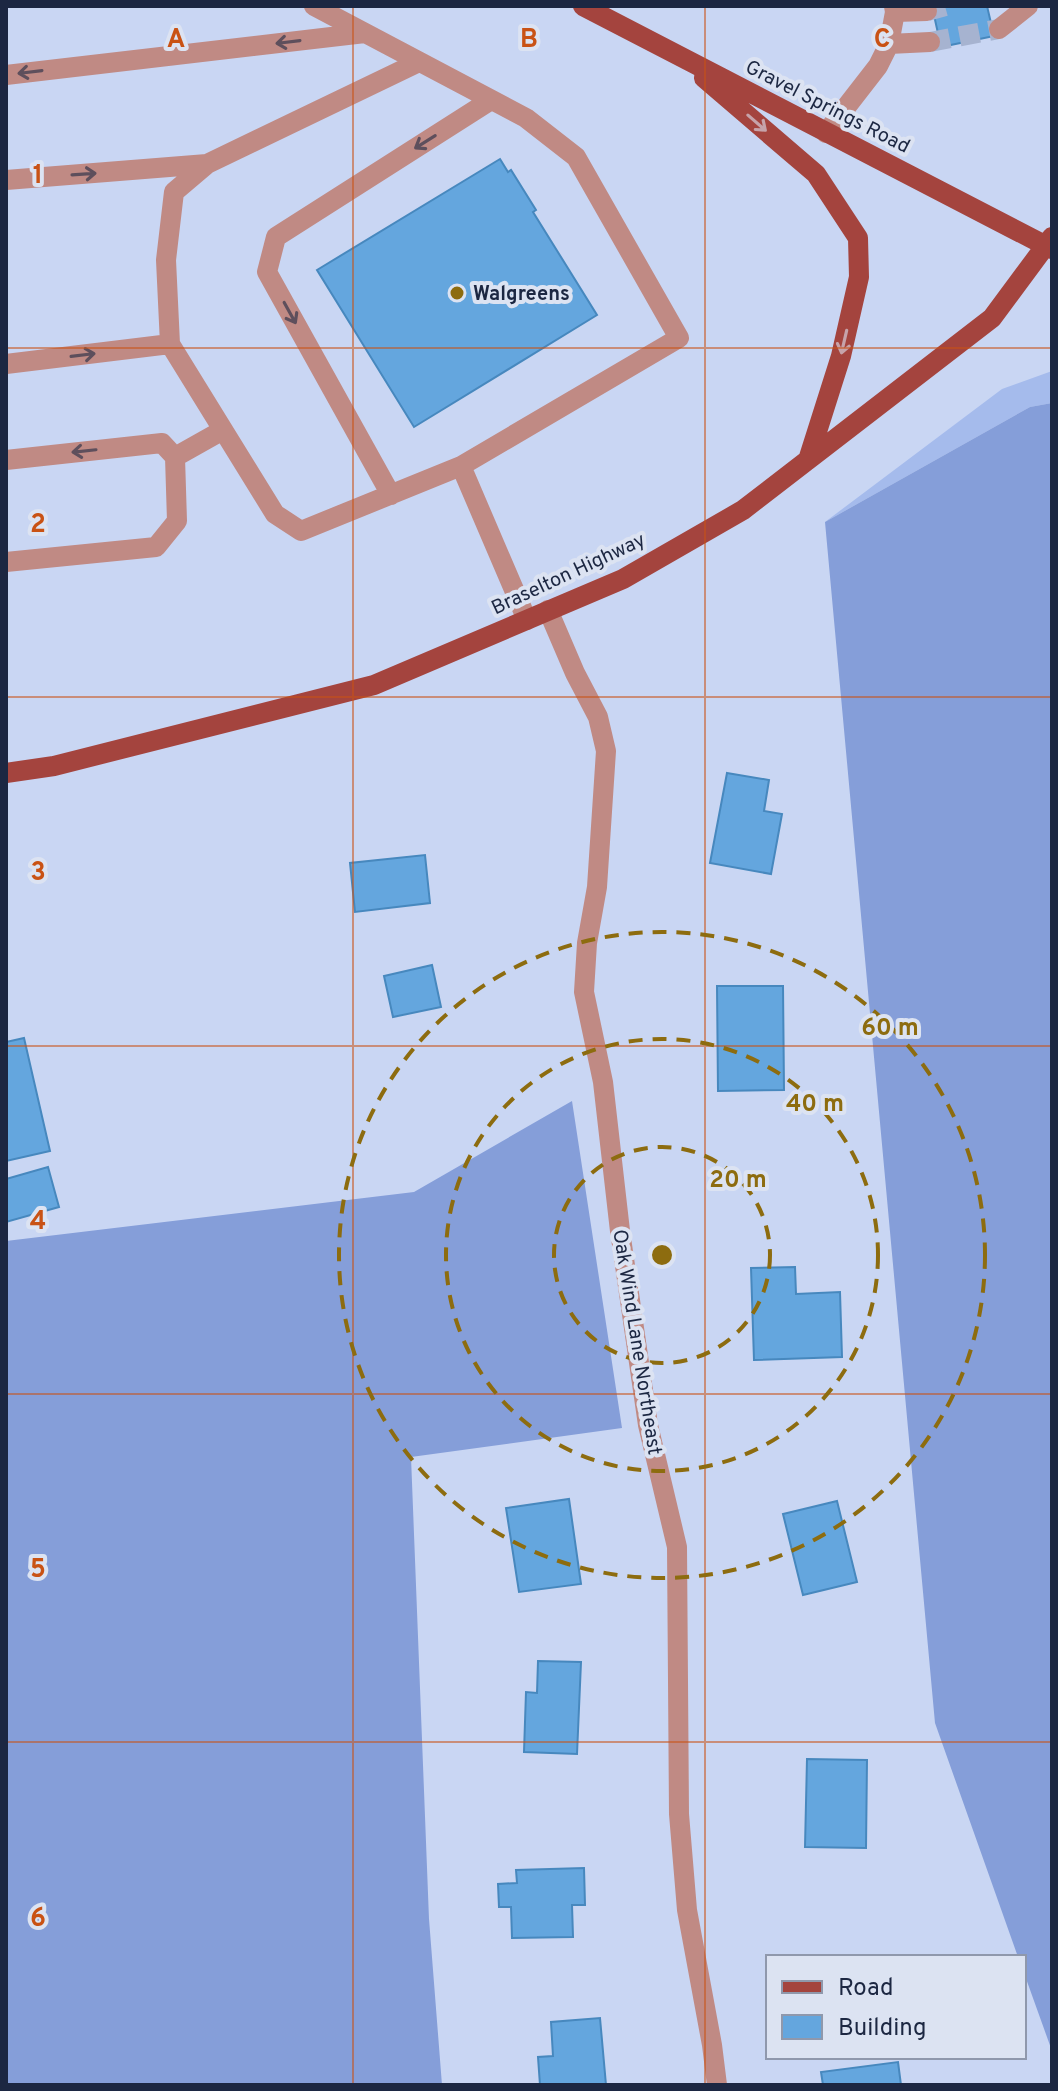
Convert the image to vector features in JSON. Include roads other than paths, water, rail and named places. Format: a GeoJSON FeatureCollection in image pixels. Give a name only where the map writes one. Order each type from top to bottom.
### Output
{"type":"FeatureCollection","features":[{"type":"Feature","properties":{"kind":"main road","name":"Gravel Springs Road"},"geometry":{"type":"LineString","coordinates":[[583,6],[826,133],[1050,244]]}},
{"type":"Feature","properties":{"kind":"main road"},"geometry":{"type":"LineString","coordinates":[[676,54],[816,174],[858,238],[859,277],[841,356],[808,460]]}},
{"type":"Feature","properties":{"kind":"main road","name":"Braselton Highway"},"geometry":{"type":"LineString","coordinates":[[6,773],[54,766],[374,685],[623,579],[743,510],[992,318],[1050,244]]}},
{"type":"Feature","properties":{"kind":"street"},"geometry":{"type":"LineString","coordinates":[[314,6],[526,118],[576,157],[679,338],[461,466],[301,531],[275,514],[170,344],[166,260],[174,192],[207,164],[419,62]]}},
{"type":"Feature","properties":{"kind":"street"},"geometry":{"type":"LineString","coordinates":[[999,29],[1028,6]]}},
{"type":"Feature","properties":{"kind":"street"},"geometry":{"type":"LineString","coordinates":[[826,133],[878,66],[889,44],[894,9],[927,11]]}},
{"type":"Feature","properties":{"kind":"street"},"geometry":{"type":"LineString","coordinates":[[6,75],[365,33]]}},
{"type":"Feature","properties":{"kind":"street"},"geometry":{"type":"LineString","coordinates":[[889,44],[930,42]]}},
{"type":"Feature","properties":{"kind":"street"},"geometry":{"type":"LineString","coordinates":[[391,495],[267,272],[276,237],[491,100]]}},
{"type":"Feature","properties":{"kind":"street"},"geometry":{"type":"LineString","coordinates":[[6,180],[207,164]]}},
{"type":"Feature","properties":{"kind":"street"},"geometry":{"type":"LineString","coordinates":[[6,364],[170,344]]}},
{"type":"Feature","properties":{"kind":"street"},"geometry":{"type":"LineString","coordinates":[[6,460],[168,450],[223,430]]}},
{"type":"Feature","properties":{"kind":"street"},"geometry":{"type":"LineString","coordinates":[[6,562],[156,547],[177,521],[168,450]]}},
{"type":"Feature","properties":{"kind":"street"},"geometry":{"type":"LineString","coordinates":[[461,466],[527,620]]}},
{"type":"Feature","properties":{"kind":"street","name":"Oak Wind Lane Northeast"},"geometry":{"type":"LineString","coordinates":[[548,610],[598,717],[606,751],[597,887],[587,943],[584,992],[603,1082],[620,1231],[648,1425],[677,1547],[680,1828],[687,1910],[717,2085]]}},
{"type":"Feature","properties":{"kind":"tunnel"},"geometry":{"type":"LineString","coordinates":[[927,11],[945,6]]}},
{"type":"Feature","properties":{"kind":"tunnel"},"geometry":{"type":"LineString","coordinates":[[930,42],[999,29]]}},
{"type":"Feature","properties":{"kind":"place","name":"Walgreens"},"geometry":{"type":"Point","coordinates":[457,293]}}]}
